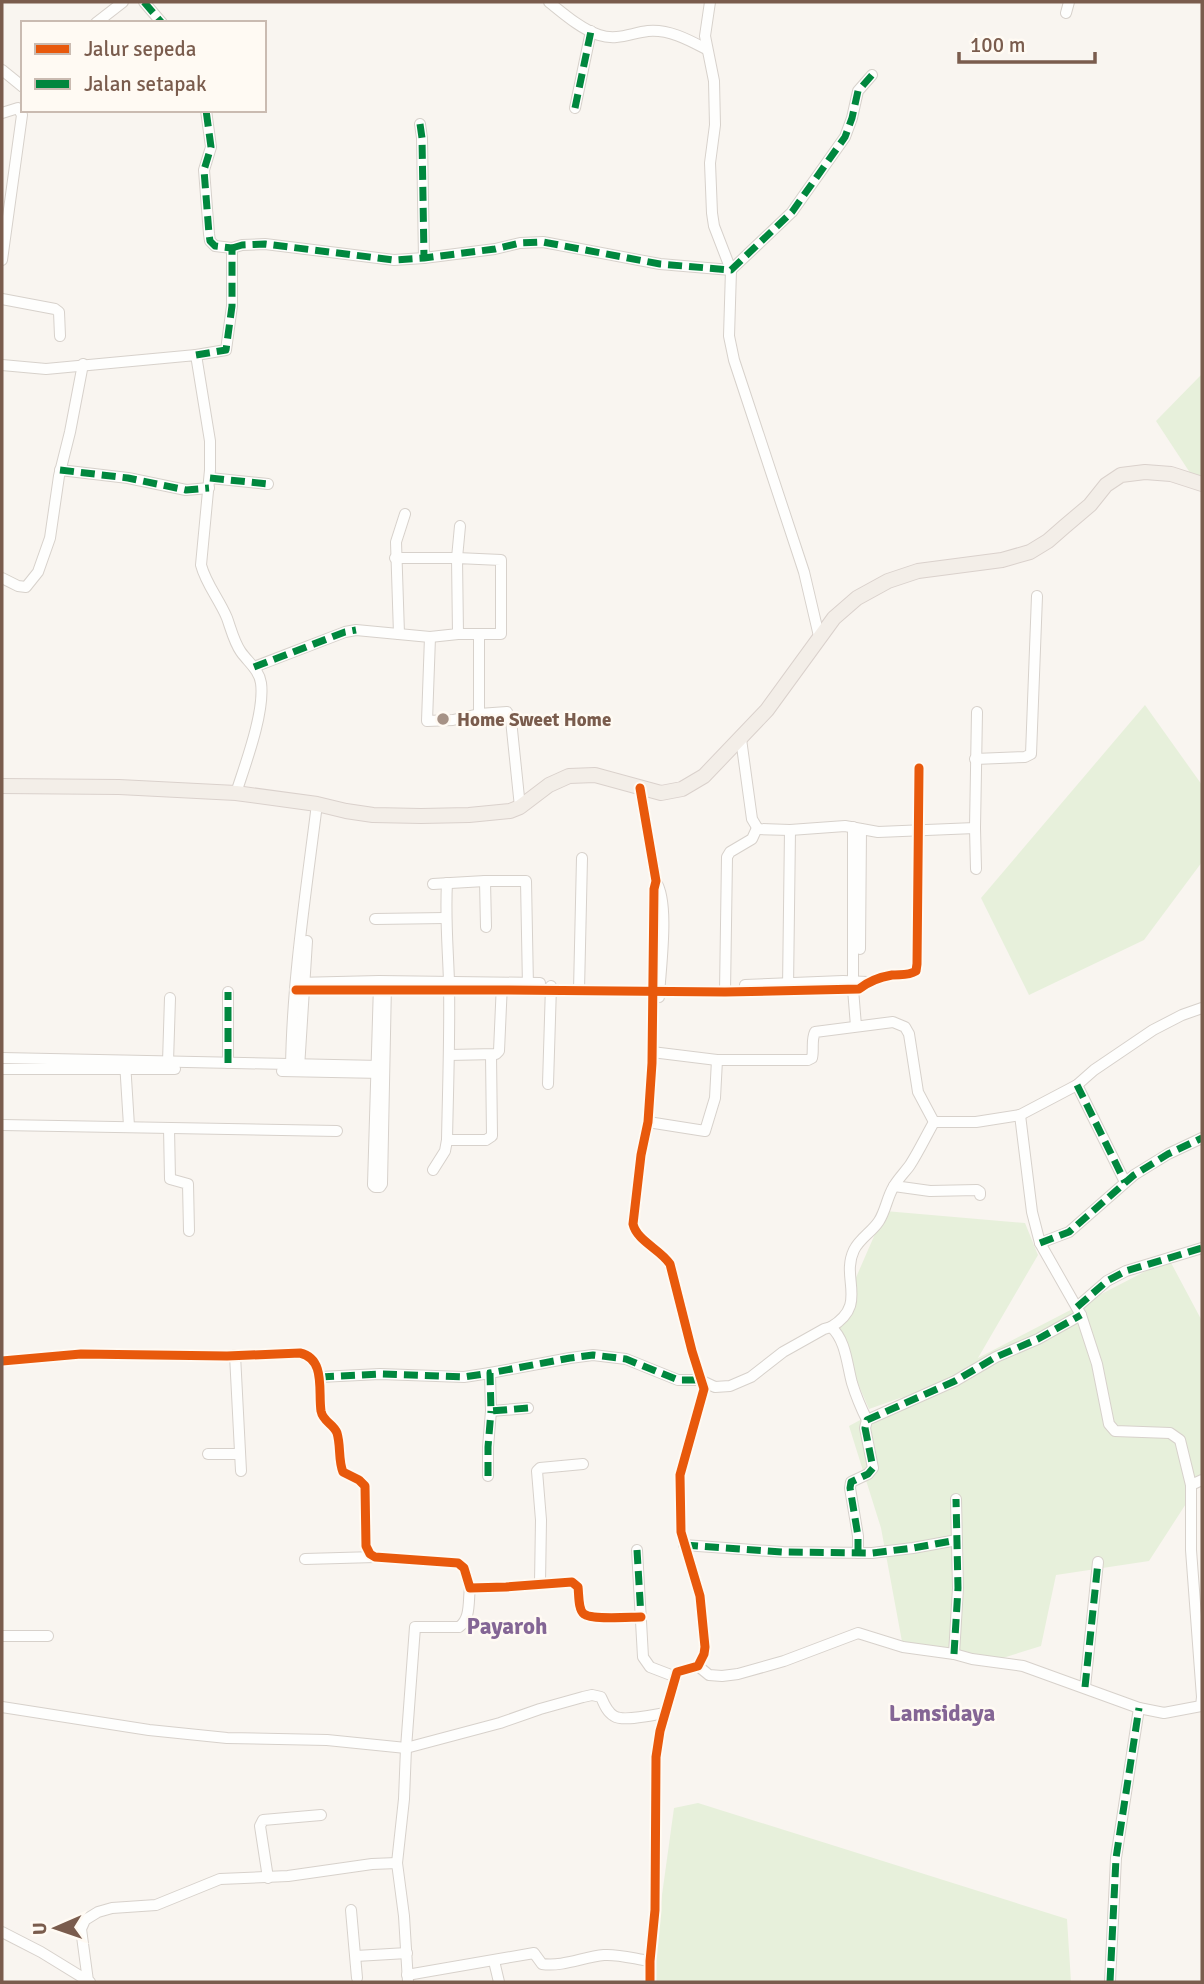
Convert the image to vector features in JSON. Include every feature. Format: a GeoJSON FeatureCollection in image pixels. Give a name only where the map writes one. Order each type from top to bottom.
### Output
{"type":"FeatureCollection","features":[{"type":"Feature","properties":{"kind":"main road"},"geometry":{"type":"LineString","coordinates":[[2,786],[83,785],[236,793],[373,815],[421,816],[510,811],[569,775],[595,775],[661,793],[682,789],[704,776],[741,739],[767,710],[819,636],[834,618],[857,598],[888,581],[918,571],[1002,560],[1030,552],[1048,541],[1090,505],[1106,485],[1121,475],[1145,472],[1171,474],[1202,484]]}},
{"type":"Feature","properties":{"kind":"street"},"geometry":{"type":"LineString","coordinates":[[99,21],[123,2]]}},
{"type":"Feature","properties":{"kind":"street"},"geometry":{"type":"LineString","coordinates":[[144,2],[160,21]]}},
{"type":"Feature","properties":{"kind":"street"},"geometry":{"type":"LineString","coordinates":[[549,2],[598,35],[619,38],[650,31],[665,32],[706,49]]}},
{"type":"Feature","properties":{"kind":"street"},"geometry":{"type":"LineString","coordinates":[[709,7],[705,36],[714,81],[715,125],[710,163],[712,213],[714,226],[731,270],[729,336],[734,360],[804,572],[819,636]]}},
{"type":"Feature","properties":{"kind":"street"},"geometry":{"type":"LineString","coordinates":[[575,108],[591,31]]}},
{"type":"Feature","properties":{"kind":"street"},"geometry":{"type":"LineString","coordinates":[[2,70],[21,85]]}},
{"type":"Feature","properties":{"kind":"street"},"geometry":{"type":"LineString","coordinates":[[206,112],[211,147],[204,170],[209,234],[215,246],[232,248],[265,244],[383,260],[424,258],[520,243],[544,242],[660,264],[731,270],[792,212],[845,138],[858,91],[872,75]]}},
{"type":"Feature","properties":{"kind":"street"},"geometry":{"type":"LineString","coordinates":[[2,260],[22,115],[18,108],[21,100]]}},
{"type":"Feature","properties":{"kind":"street"},"geometry":{"type":"LineString","coordinates":[[2,113],[18,108]]}},
{"type":"Feature","properties":{"kind":"street"},"geometry":{"type":"LineString","coordinates":[[420,124],[424,258]]}},
{"type":"Feature","properties":{"kind":"street"},"geometry":{"type":"LineString","coordinates":[[2,365],[46,369],[223,351],[228,346],[232,306],[232,248]]}},
{"type":"Feature","properties":{"kind":"street"},"geometry":{"type":"LineString","coordinates":[[2,299],[55,309],[59,312],[60,336]]}},
{"type":"Feature","properties":{"kind":"street"},"geometry":{"type":"LineString","coordinates":[[196,355],[210,441],[201,565],[204,578],[226,616],[240,651],[257,670],[261,684],[254,735],[236,793]]}},
{"type":"Feature","properties":{"kind":"street"},"geometry":{"type":"LineString","coordinates":[[2,578],[26,587],[38,572],[50,538],[60,470],[83,364]]}},
{"type":"Feature","properties":{"kind":"street"},"geometry":{"type":"LineString","coordinates":[[60,470],[128,478],[186,490],[209,483],[268,484]]}},
{"type":"Feature","properties":{"kind":"street"},"geometry":{"type":"LineString","coordinates":[[399,634],[395,558],[396,542],[405,514]]}},
{"type":"Feature","properties":{"kind":"street"},"geometry":{"type":"LineString","coordinates":[[458,634],[457,558],[460,526]]}},
{"type":"Feature","properties":{"kind":"street"},"geometry":{"type":"LineString","coordinates":[[254,667],[356,630],[430,637],[501,634],[501,560],[395,558]]}},
{"type":"Feature","properties":{"kind":"street"},"geometry":{"type":"LineString","coordinates":[[975,759],[1025,757],[1031,754],[1037,596]]}},
{"type":"Feature","properties":{"kind":"street"},"geometry":{"type":"LineString","coordinates":[[479,635],[479,714]]}},
{"type":"Feature","properties":{"kind":"street"},"geometry":{"type":"LineString","coordinates":[[430,637],[427,721],[507,712],[511,720],[520,807]]}},
{"type":"Feature","properties":{"kind":"street"},"geometry":{"type":"LineString","coordinates":[[976,869],[977,712]]}},
{"type":"Feature","properties":{"kind":"street"},"geometry":{"type":"LineString","coordinates":[[741,739],[752,820],[757,828],[857,828],[878,832],[975,828]]}},
{"type":"Feature","properties":{"kind":"street"},"geometry":{"type":"LineString","coordinates":[[300,987],[725,989],[858,984],[887,976],[911,974],[916,971],[918,964],[919,768]]}},
{"type":"Feature","properties":{"kind":"street"},"geometry":{"type":"LineString","coordinates":[[640,788],[656,881],[656,988],[648,1122],[641,1155],[633,1224],[635,1232],[670,1264],[704,1392],[680,1475],[681,1532],[700,1596],[704,1654],[698,1666],[677,1672]]}},
{"type":"Feature","properties":{"kind":"street"},"geometry":{"type":"LineString","coordinates":[[295,1068],[306,913],[321,805]]}},
{"type":"Feature","properties":{"kind":"street"},"geometry":{"type":"LineString","coordinates":[[725,989],[727,857],[730,852],[752,839],[757,828]]}},
{"type":"Feature","properties":{"kind":"street"},"geometry":{"type":"LineString","coordinates":[[856,1027],[857,828]]}},
{"type":"Feature","properties":{"kind":"street"},"geometry":{"type":"LineString","coordinates":[[788,987],[790,830]]}},
{"type":"Feature","properties":{"kind":"street"},"geometry":{"type":"LineString","coordinates":[[579,987],[582,858]]}},
{"type":"Feature","properties":{"kind":"street"},"geometry":{"type":"LineString","coordinates":[[485,881],[486,926]]}},
{"type":"Feature","properties":{"kind":"street"},"geometry":{"type":"LineString","coordinates":[[433,884],[526,881],[528,986]]}},
{"type":"Feature","properties":{"kind":"street"},"geometry":{"type":"LineString","coordinates":[[433,1170],[445,1151],[447,1140],[447,883]]}},
{"type":"Feature","properties":{"kind":"street"},"geometry":{"type":"LineString","coordinates":[[375,919],[445,918]]}},
{"type":"Feature","properties":{"kind":"street"},"geometry":{"type":"LineString","coordinates":[[380,1069],[382,1184],[375,1187],[383,986]]}},
{"type":"Feature","properties":{"kind":"street"},"geometry":{"type":"LineString","coordinates":[[449,1055],[491,1055],[499,1051],[502,986]]}},
{"type":"Feature","properties":{"kind":"street"},"geometry":{"type":"LineString","coordinates":[[548,1084],[551,987]]}},
{"type":"Feature","properties":{"kind":"street"},"geometry":{"type":"LineString","coordinates":[[228,992],[228,1063]]}},
{"type":"Feature","properties":{"kind":"street"},"geometry":{"type":"LineString","coordinates":[[168,1062],[170,998]]}},
{"type":"Feature","properties":{"kind":"street"},"geometry":{"type":"LineString","coordinates":[[934,1122],[976,1122],[1020,1115],[1077,1086],[1094,1070],[1153,1030],[1202,1008]]}},
{"type":"Feature","properties":{"kind":"street"},"geometry":{"type":"LineString","coordinates":[[652,1046],[717,1060],[808,1060],[812,1058],[815,1032],[893,1022],[905,1027],[909,1034],[918,1092],[934,1122]]}},
{"type":"Feature","properties":{"kind":"street"},"geometry":{"type":"LineString","coordinates":[[447,1140],[486,1140],[492,1136],[491,1055]]}},
{"type":"Feature","properties":{"kind":"street"},"geometry":{"type":"LineString","coordinates":[[2,1058],[125,1065],[380,1069]]}},
{"type":"Feature","properties":{"kind":"street"},"geometry":{"type":"LineString","coordinates":[[648,1122],[705,1131],[715,1098],[717,1060]]}},
{"type":"Feature","properties":{"kind":"street"},"geometry":{"type":"LineString","coordinates":[[2,1069],[168,1062],[295,1068]]}},
{"type":"Feature","properties":{"kind":"street"},"geometry":{"type":"LineString","coordinates":[[125,1065],[129,1126]]}},
{"type":"Feature","properties":{"kind":"street"},"geometry":{"type":"LineString","coordinates":[[1077,1086],[1125,1182]]}},
{"type":"Feature","properties":{"kind":"street"},"geometry":{"type":"LineString","coordinates":[[698,1666],[709,1675],[738,1674],[784,1661],[858,1633],[903,1647],[1023,1666],[1139,1708],[1164,1713],[1202,1706],[1191,1550],[1191,1485],[1180,1440],[1170,1433],[1120,1431],[1111,1428],[1097,1364],[1079,1311],[1041,1243],[1032,1212],[1020,1115]]}},
{"type":"Feature","properties":{"kind":"street"},"geometry":{"type":"LineString","coordinates":[[320,1377],[413,1374],[464,1377],[593,1355],[626,1359],[678,1380],[700,1380],[715,1387],[730,1386],[751,1377],[783,1352],[842,1320],[851,1308],[853,1251],[877,1225],[894,1186],[910,1165],[934,1122]]}},
{"type":"Feature","properties":{"kind":"street"},"geometry":{"type":"LineString","coordinates":[[2,1125],[337,1131]]}},
{"type":"Feature","properties":{"kind":"street"},"geometry":{"type":"LineString","coordinates":[[169,1128],[170,1179],[188,1185],[189,1231]]}},
{"type":"Feature","properties":{"kind":"street"},"geometry":{"type":"LineString","coordinates":[[1041,1243],[1069,1232],[1125,1182],[1168,1154],[1202,1138]]}},
{"type":"Feature","properties":{"kind":"street"},"geometry":{"type":"LineString","coordinates":[[894,1186],[930,1191],[977,1190],[980,1195]]}},
{"type":"Feature","properties":{"kind":"street"},"geometry":{"type":"LineString","coordinates":[[867,1419],[955,1381],[996,1357],[1038,1339],[1079,1311],[1107,1282],[1126,1271],[1202,1248]]}},
{"type":"Feature","properties":{"kind":"street"},"geometry":{"type":"LineString","coordinates":[[831,1327],[837,1333],[844,1349],[852,1383],[867,1419],[865,1428],[873,1468],[868,1474],[852,1482],[850,1488],[859,1553]]}},
{"type":"Feature","properties":{"kind":"street"},"geometry":{"type":"LineString","coordinates":[[2,1360],[81,1354],[308,1355],[315,1362],[320,1377],[322,1414],[338,1434],[341,1467],[365,1486],[366,1546],[375,1557]]}},
{"type":"Feature","properties":{"kind":"street"},"geometry":{"type":"LineString","coordinates":[[235,1355],[241,1471]]}},
{"type":"Feature","properties":{"kind":"street"},"geometry":{"type":"LineString","coordinates":[[488,1476],[490,1373]]}},
{"type":"Feature","properties":{"kind":"street"},"geometry":{"type":"LineString","coordinates":[[491,1410],[528,1408]]}},
{"type":"Feature","properties":{"kind":"street"},"geometry":{"type":"LineString","coordinates":[[208,1454],[240,1454]]}},
{"type":"Feature","properties":{"kind":"street"},"geometry":{"type":"LineString","coordinates":[[540,1583],[541,1520],[537,1471],[540,1468],[583,1464]]}},
{"type":"Feature","properties":{"kind":"street"},"geometry":{"type":"LineString","coordinates":[[1191,1485],[1202,1480]]}},
{"type":"Feature","properties":{"kind":"street"},"geometry":{"type":"LineString","coordinates":[[954,1654],[958,1588],[956,1499]]}},
{"type":"Feature","properties":{"kind":"street"},"geometry":{"type":"LineString","coordinates":[[684,1545],[783,1552],[859,1553],[913,1548],[957,1539]]}},
{"type":"Feature","properties":{"kind":"street"},"geometry":{"type":"LineString","coordinates":[[637,1550],[643,1657],[650,1667],[676,1677],[677,1672]]}},
{"type":"Feature","properties":{"kind":"street"},"geometry":{"type":"LineString","coordinates":[[304,1559],[375,1557],[458,1563],[464,1568],[470,1588],[467,1615],[462,1625],[415,1627],[404,1799],[397,1863],[408,1979],[534,1953],[541,1964],[550,1965],[604,1955],[650,1961]]}},
{"type":"Feature","properties":{"kind":"street"},"geometry":{"type":"LineString","coordinates":[[1085,1687],[1098,1562]]}},
{"type":"Feature","properties":{"kind":"street"},"geometry":{"type":"LineString","coordinates":[[470,1588],[572,1582],[576,1584],[581,1612],[584,1615],[640,1616]]}},
{"type":"Feature","properties":{"kind":"street"},"geometry":{"type":"LineString","coordinates":[[2,1636],[48,1636]]}},
{"type":"Feature","properties":{"kind":"street"},"geometry":{"type":"LineString","coordinates":[[650,1982],[655,1910],[656,1757],[677,1672]]}},
{"type":"Feature","properties":{"kind":"street"},"geometry":{"type":"LineString","coordinates":[[2,1707],[149,1730],[227,1738],[327,1740],[406,1748],[592,1695],[601,1697],[608,1711],[620,1719],[665,1713]]}},
{"type":"Feature","properties":{"kind":"street"},"geometry":{"type":"LineString","coordinates":[[1110,1982],[1116,1858],[1139,1708]]}},
{"type":"Feature","properties":{"kind":"street"},"geometry":{"type":"LineString","coordinates":[[268,1878],[260,1826],[263,1820],[321,1815]]}},
{"type":"Feature","properties":{"kind":"street"},"geometry":{"type":"LineString","coordinates":[[89,1982],[81,1929],[85,1920],[98,1912],[112,1908],[156,1905],[219,1879],[268,1878],[397,1863]]}},
{"type":"Feature","properties":{"kind":"street"},"geometry":{"type":"LineString","coordinates":[[352,1910],[358,1978]]}},
{"type":"Feature","properties":{"kind":"street"},"geometry":{"type":"LineString","coordinates":[[2,1932],[89,1982]]}},
{"type":"Feature","properties":{"kind":"street"},"geometry":{"type":"LineString","coordinates":[[356,1956],[407,1953]]}},
{"type":"Feature","properties":{"kind":"street"},"geometry":{"type":"LineString","coordinates":[[494,1961],[499,1982]]}},
{"type":"Feature","properties":{"kind":"green space"},"geometry":{"type":"Polygon","coordinates":[[[1202,374],[1202,491],[1156,421],[1202,374]]]}},
{"type":"Feature","properties":{"kind":"green space"},"geometry":{"type":"Polygon","coordinates":[[[1145,705],[1202,785],[1202,862],[1144,940],[1029,995],[981,898],[1145,705]]]}},
{"type":"Feature","properties":{"kind":"green space"},"geometry":{"type":"Polygon","coordinates":[[[885,1211],[1025,1223],[1038,1255],[978,1358],[1169,1259],[1202,1321],[1202,1479],[1149,1561],[1056,1575],[1041,1646],[990,1662],[903,1647],[881,1528],[849,1426],[903,1397],[869,1409],[834,1328],[885,1211]]]}},
{"type":"Feature","properties":{"kind":"green space"},"geometry":{"type":"Polygon","coordinates":[[[698,1803],[1067,1919],[1071,1982],[650,1982],[674,1808],[698,1803]]]}},
{"type":"Feature","properties":{"kind":"marked path"},"geometry":{"type":"LineString","coordinates":[[144,2],[160,21]]}},
{"type":"Feature","properties":{"kind":"marked path"},"geometry":{"type":"LineString","coordinates":[[575,108],[591,31]]}},
{"type":"Feature","properties":{"kind":"marked path"},"geometry":{"type":"LineString","coordinates":[[232,248],[265,244],[394,260],[543,242],[660,264],[731,270],[792,212],[845,137],[858,91],[872,75]]}},
{"type":"Feature","properties":{"kind":"marked path"},"geometry":{"type":"LineString","coordinates":[[196,355],[226,350],[232,306],[232,248],[215,246],[210,241],[209,234],[204,170],[211,147],[206,112]]}},
{"type":"Feature","properties":{"kind":"marked path"},"geometry":{"type":"LineString","coordinates":[[420,124],[424,258]]}},
{"type":"Feature","properties":{"kind":"marked path"},"geometry":{"type":"LineString","coordinates":[[60,470],[128,478],[186,490],[209,488]]}},
{"type":"Feature","properties":{"kind":"marked path"},"geometry":{"type":"LineString","coordinates":[[210,478],[268,484]]}},
{"type":"Feature","properties":{"kind":"marked path"},"geometry":{"type":"LineString","coordinates":[[254,667],[356,630]]}},
{"type":"Feature","properties":{"kind":"marked path"},"geometry":{"type":"LineString","coordinates":[[228,992],[228,1063]]}},
{"type":"Feature","properties":{"kind":"marked path"},"geometry":{"type":"LineString","coordinates":[[1077,1085],[1125,1182]]}},
{"type":"Feature","properties":{"kind":"marked path"},"geometry":{"type":"LineString","coordinates":[[1040,1243],[1069,1232],[1134,1175],[1168,1154],[1202,1138]]}},
{"type":"Feature","properties":{"kind":"marked path"},"geometry":{"type":"LineString","coordinates":[[1077,1307],[1107,1281],[1126,1271],[1202,1248]]}},
{"type":"Feature","properties":{"kind":"marked path"},"geometry":{"type":"LineString","coordinates":[[858,1553],[850,1488],[851,1482],[868,1474],[873,1468],[865,1428],[867,1420],[955,1381],[996,1357],[1038,1339],[1081,1315]]}},
{"type":"Feature","properties":{"kind":"marked path"},"geometry":{"type":"LineString","coordinates":[[528,1408],[491,1411],[490,1373],[593,1355],[626,1359],[678,1380],[700,1380]]}},
{"type":"Feature","properties":{"kind":"marked path"},"geometry":{"type":"LineString","coordinates":[[320,1377],[380,1374],[464,1377],[490,1373]]}},
{"type":"Feature","properties":{"kind":"marked path"},"geometry":{"type":"LineString","coordinates":[[488,1476],[491,1411]]}},
{"type":"Feature","properties":{"kind":"marked path"},"geometry":{"type":"LineString","coordinates":[[954,1654],[958,1588],[956,1499]]}},
{"type":"Feature","properties":{"kind":"marked path"},"geometry":{"type":"LineString","coordinates":[[684,1545],[783,1552],[872,1553],[957,1540]]}},
{"type":"Feature","properties":{"kind":"marked path"},"geometry":{"type":"LineString","coordinates":[[637,1550],[641,1617]]}},
{"type":"Feature","properties":{"kind":"marked path"},"geometry":{"type":"LineString","coordinates":[[1085,1687],[1098,1562]]}},
{"type":"Feature","properties":{"kind":"marked path"},"geometry":{"type":"LineString","coordinates":[[1110,1982],[1116,1858],[1139,1708]]}},
{"type":"Feature","properties":{"kind":"cycle path"},"geometry":{"type":"LineString","coordinates":[[296,990],[725,992],[859,989],[879,978],[913,973],[917,964],[919,768]]}},
{"type":"Feature","properties":{"kind":"cycle path"},"geometry":{"type":"LineString","coordinates":[[640,788],[656,881],[652,1063],[648,1122],[641,1155],[633,1224],[639,1235],[670,1264],[704,1389],[680,1475],[681,1532],[700,1596],[705,1647],[698,1666],[677,1672],[660,1731],[656,1757],[655,1910],[650,1982]]}},
{"type":"Feature","properties":{"kind":"cycle path"},"geometry":{"type":"LineString","coordinates":[[2,1361],[81,1354],[227,1356],[300,1353],[308,1356],[314,1362],[319,1377],[321,1411],[337,1433],[343,1472],[365,1486],[366,1546],[370,1554],[375,1557],[458,1563],[464,1568],[470,1588],[572,1582],[578,1587],[580,1606],[584,1614],[602,1618],[641,1617]]}},
{"type":"Feature","properties":{"kind":"place","name":"Home Sweet Home"},"geometry":{"type":"Point","coordinates":[443,719]}},
{"type":"Feature","properties":{"kind":"district","name":"Payaroh"},"geometry":{"type":"Point","coordinates":[507,1626]}},
{"type":"Feature","properties":{"kind":"district","name":"Lamsidaya"},"geometry":{"type":"Point","coordinates":[942,1713]}}]}
